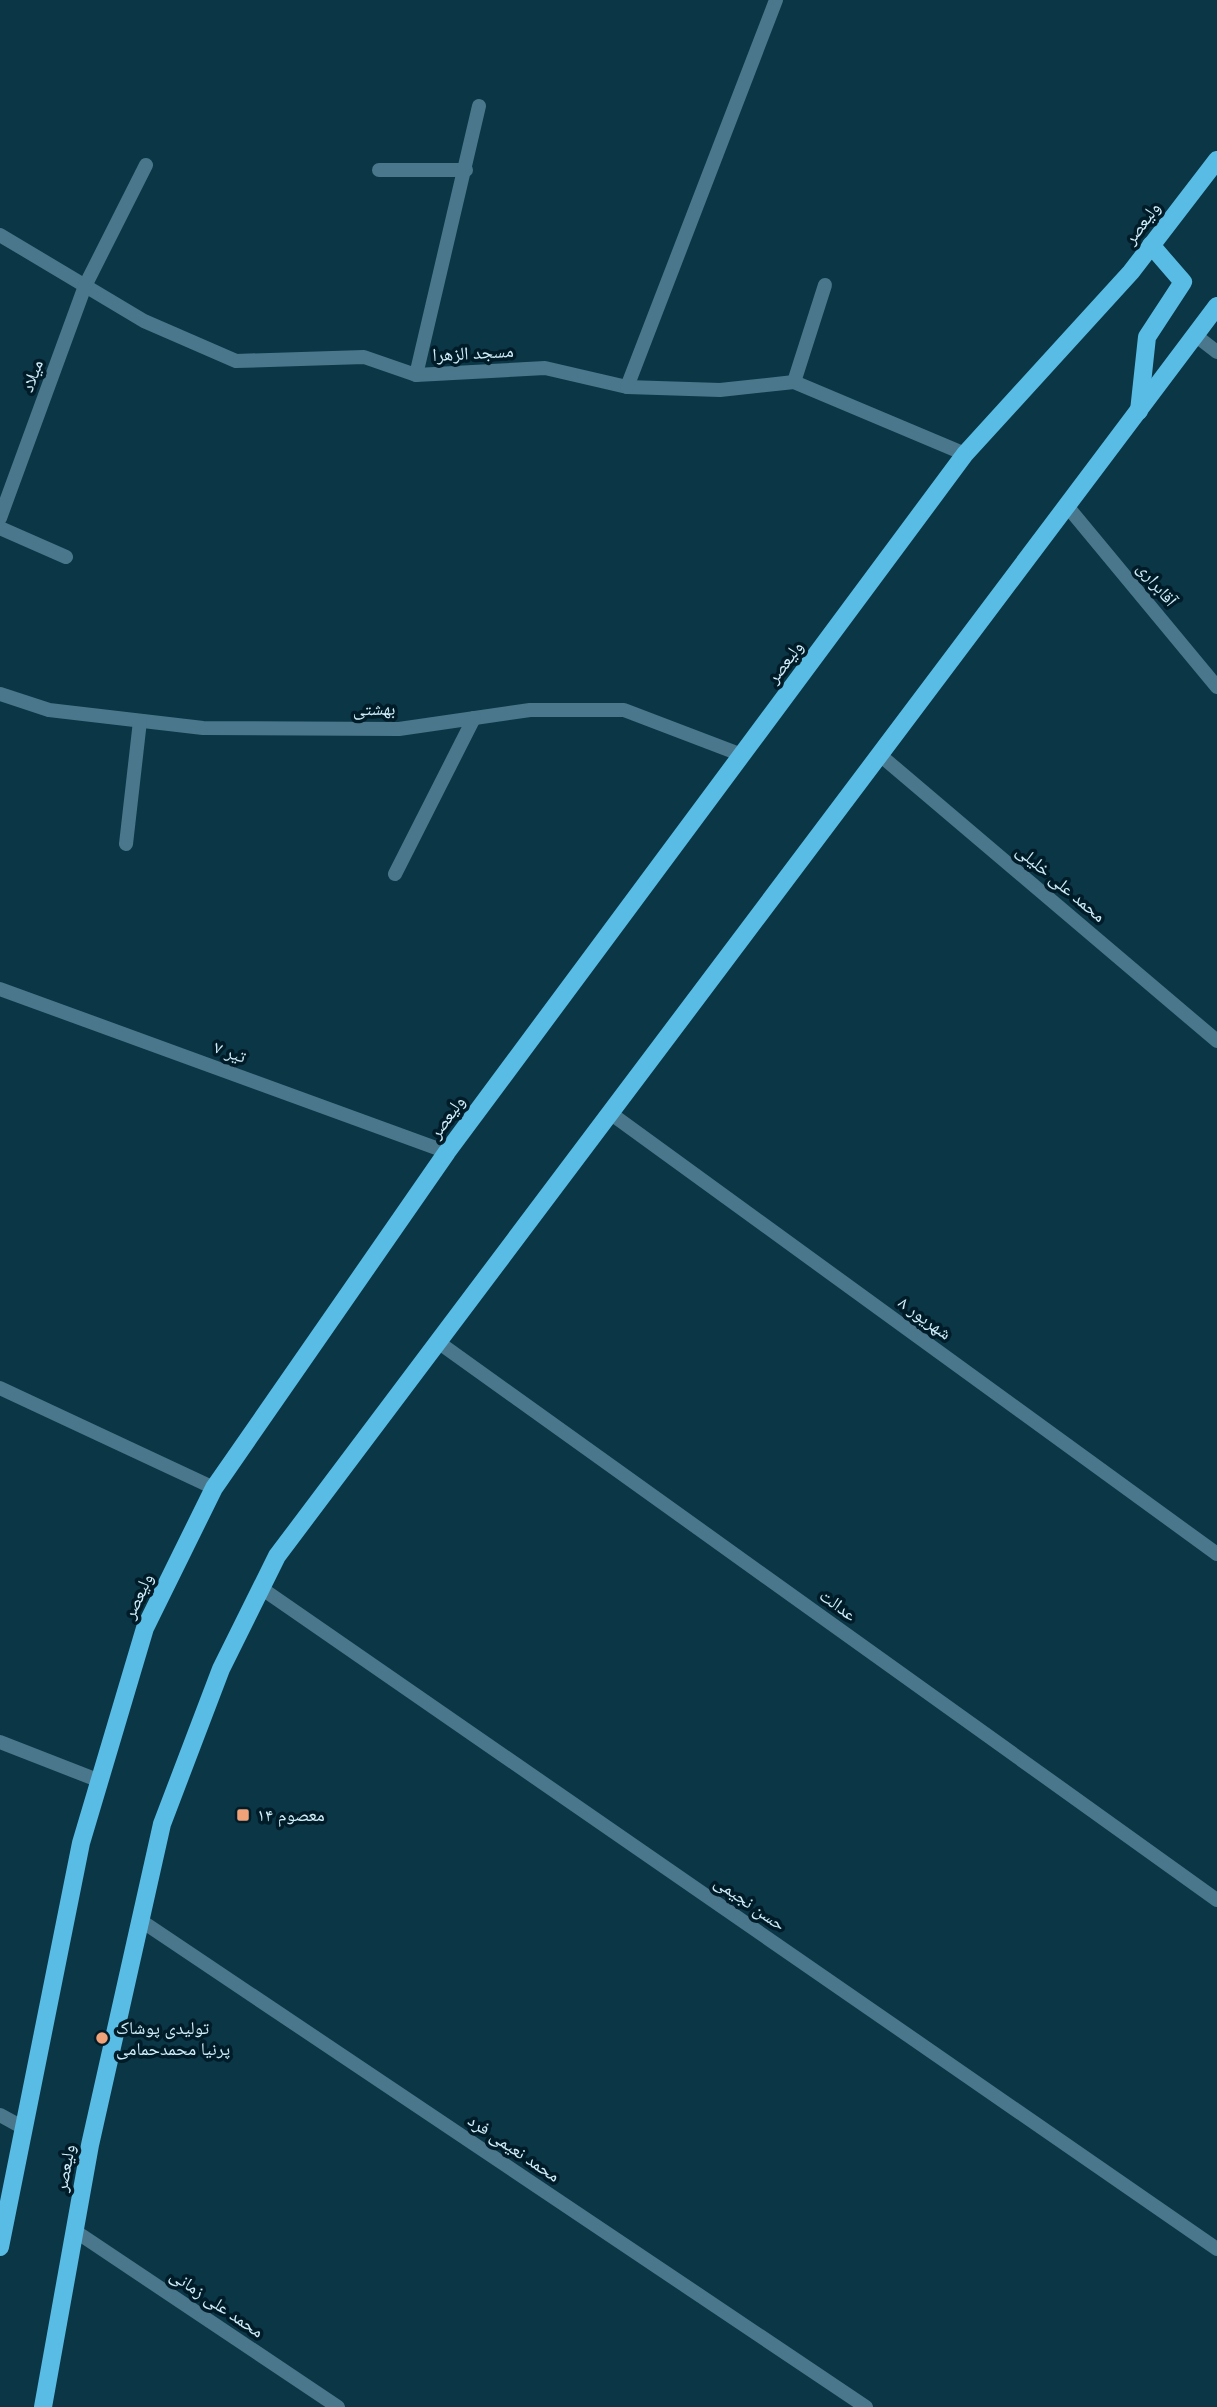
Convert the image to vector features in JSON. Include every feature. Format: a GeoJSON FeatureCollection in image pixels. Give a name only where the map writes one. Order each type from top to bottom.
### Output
{"type":"FeatureCollection","features":[{"type":"Feature","properties":{"kind":"main road","name":"ولیعصر"},"geometry":{"type":"LineString","coordinates":[[0,2247],[81,1843],[145,1628],[214,1488],[447,1152],[965,454],[1131,272],[1217,160]]}},
{"type":"Feature","properties":{"kind":"main road"},"geometry":{"type":"LineString","coordinates":[[1139,411],[1147,337],[1182,282],[1151,245]]}},
{"type":"Feature","properties":{"kind":"main road","name":"ولیعصر"},"geometry":{"type":"LineString","coordinates":[[43,2407],[75,2231],[162,1824],[221,1669],[277,1556],[1217,306]]}},
{"type":"Feature","properties":{"kind":"street"},"geometry":{"type":"LineString","coordinates":[[627,387],[776,0]]}},
{"type":"Feature","properties":{"kind":"street"},"geometry":{"type":"LineString","coordinates":[[416,375],[479,106]]}},
{"type":"Feature","properties":{"kind":"street","name":"میلاد"},"geometry":{"type":"LineString","coordinates":[[0,518],[85,286],[146,165]]}},
{"type":"Feature","properties":{"kind":"street"},"geometry":{"type":"LineString","coordinates":[[379,170],[466,170]]}},
{"type":"Feature","properties":{"kind":"street","name":"مسجد الزهرا"},"geometry":{"type":"LineString","coordinates":[[0,235],[144,321],[236,361],[364,357],[416,375],[545,368],[627,387],[720,390],[794,382],[965,454]]}},
{"type":"Feature","properties":{"kind":"street"},"geometry":{"type":"LineString","coordinates":[[794,382],[825,285]]}},
{"type":"Feature","properties":{"kind":"street"},"geometry":{"type":"LineString","coordinates":[[1195,335],[1217,352]]}},
{"type":"Feature","properties":{"kind":"street","name":"آقابراری"},"geometry":{"type":"LineString","coordinates":[[1067,506],[1217,687]]}},
{"type":"Feature","properties":{"kind":"street"},"geometry":{"type":"LineString","coordinates":[[0,528],[66,557]]}},
{"type":"Feature","properties":{"kind":"street","name":"بهشتی"},"geometry":{"type":"LineString","coordinates":[[0,694],[49,710],[203,729],[399,729],[530,710],[624,710],[742,755]]}},
{"type":"Feature","properties":{"kind":"street"},"geometry":{"type":"LineString","coordinates":[[396,874],[474,719]]}},
{"type":"Feature","properties":{"kind":"street"},"geometry":{"type":"LineString","coordinates":[[126,844],[140,721]]}},
{"type":"Feature","properties":{"kind":"street","name":"محمد علی خلیلی"},"geometry":{"type":"LineString","coordinates":[[880,755],[1217,1041]]}},
{"type":"Feature","properties":{"kind":"street","name":"۷ تیر"},"geometry":{"type":"LineString","coordinates":[[0,989],[447,1152]]}},
{"type":"Feature","properties":{"kind":"street","name":"۸ شهریور"},"geometry":{"type":"LineString","coordinates":[[610,1113],[1217,1554]]}},
{"type":"Feature","properties":{"kind":"street","name":"عدالت"},"geometry":{"type":"LineString","coordinates":[[438,1342],[1217,1900]]}},
{"type":"Feature","properties":{"kind":"street"},"geometry":{"type":"LineString","coordinates":[[0,1388],[214,1488]]}},
{"type":"Feature","properties":{"kind":"street","name":"حسن نجیمی"},"geometry":{"type":"LineString","coordinates":[[261,1588],[1217,2249]]}},
{"type":"Feature","properties":{"kind":"street"},"geometry":{"type":"LineString","coordinates":[[0,1742],[100,1781]]}},
{"type":"Feature","properties":{"kind":"street","name":"محمد نعیمی فرد"},"geometry":{"type":"LineString","coordinates":[[140,1920],[866,2407]]}},
{"type":"Feature","properties":{"kind":"street"},"geometry":{"type":"LineString","coordinates":[[0,2115],[22,2127]]}},
{"type":"Feature","properties":{"kind":"street","name":"محمد علی زمانی"},"geometry":{"type":"LineString","coordinates":[[75,2231],[338,2407]]}},
{"type":"Feature","properties":{"kind":"place","name":"۱۴ معصوم"},"geometry":{"type":"Point","coordinates":[243,1815]}},
{"type":"Feature","properties":{"kind":"place","name":"تولیدی پوشاک پرنیا محمدحمامی"},"geometry":{"type":"Point","coordinates":[102,2038]}}]}
